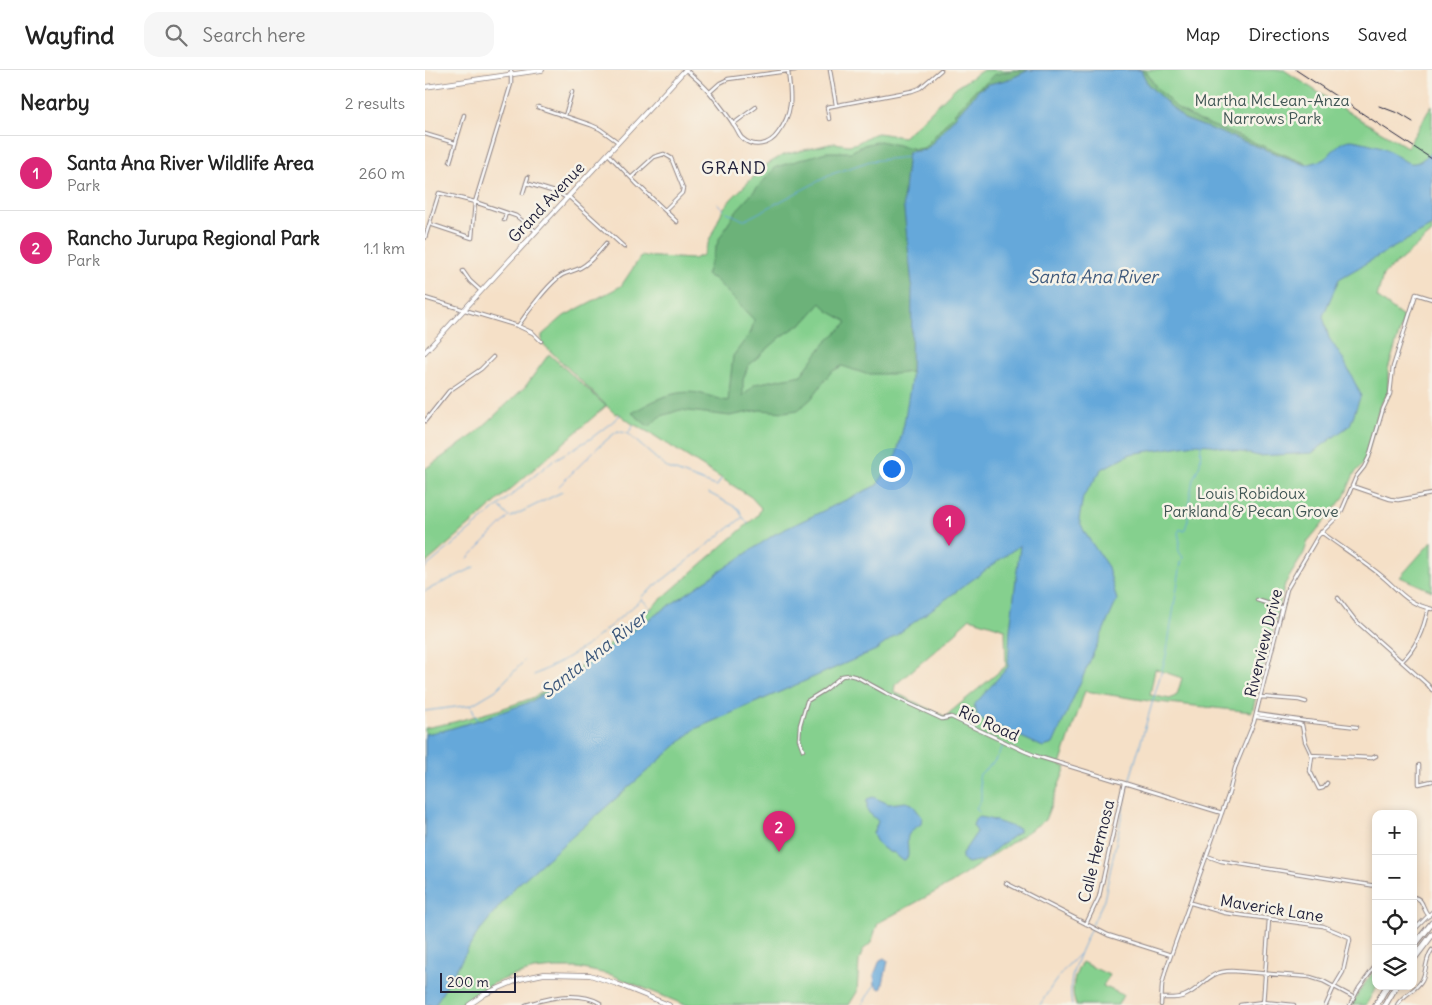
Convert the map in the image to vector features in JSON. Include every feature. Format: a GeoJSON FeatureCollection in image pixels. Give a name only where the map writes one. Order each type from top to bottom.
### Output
{"type":"FeatureCollection","features":[{"type":"Feature","properties":{"kind":"main road"},"geometry":{"type":"LineString","coordinates":[[1415,945],[1432,923]]}},
{"type":"Feature","properties":{"kind":"main road"},"geometry":{"type":"LineString","coordinates":[[1417,955],[1432,935]]}},
{"type":"Feature","properties":{"kind":"main road"},"geometry":{"type":"LineString","coordinates":[[1376,1005],[1385,990]]}},
{"type":"Feature","properties":{"kind":"main road"},"geometry":{"type":"LineString","coordinates":[[1385,1005],[1394,990]]}},
{"type":"Feature","properties":{"kind":"street"},"geometry":{"type":"LineString","coordinates":[[425,87],[511,72],[542,70]]}},
{"type":"Feature","properties":{"kind":"street"},"geometry":{"type":"LineString","coordinates":[[686,70],[710,92],[742,138],[754,144],[765,145],[774,139],[783,126],[791,106],[788,71]]}},
{"type":"Feature","properties":{"kind":"street","name":"Grand Avenue"},"geometry":{"type":"LineString","coordinates":[[425,352],[686,70]]}},
{"type":"Feature","properties":{"kind":"street"},"geometry":{"type":"LineString","coordinates":[[710,92],[728,79],[795,70]]}},
{"type":"Feature","properties":{"kind":"street"},"geometry":{"type":"LineString","coordinates":[[830,70],[836,105]]}},
{"type":"Feature","properties":{"kind":"street"},"geometry":{"type":"LineString","coordinates":[[829,119],[827,107],[912,91],[920,88],[941,70]]}},
{"type":"Feature","properties":{"kind":"street"},"geometry":{"type":"LineString","coordinates":[[430,224],[472,238],[475,202],[511,84],[511,72]]}},
{"type":"Feature","properties":{"kind":"street"},"geometry":{"type":"LineString","coordinates":[[565,116],[572,92]]}},
{"type":"Feature","properties":{"kind":"street"},"geometry":{"type":"LineString","coordinates":[[537,107],[600,129],[618,142]]}},
{"type":"Feature","properties":{"kind":"street"},"geometry":{"type":"LineString","coordinates":[[733,124],[756,107]]}},
{"type":"Feature","properties":{"kind":"street"},"geometry":{"type":"LineString","coordinates":[[450,162],[464,115]]}},
{"type":"Feature","properties":{"kind":"street"},"geometry":{"type":"LineString","coordinates":[[425,134],[455,143]]}},
{"type":"Feature","properties":{"kind":"street"},"geometry":{"type":"LineString","coordinates":[[608,154],[677,222]]}},
{"type":"Feature","properties":{"kind":"street"},"geometry":{"type":"LineString","coordinates":[[632,177],[654,157],[664,154],[671,158],[683,188],[682,193],[665,210]]}},
{"type":"Feature","properties":{"kind":"street"},"geometry":{"type":"LineString","coordinates":[[523,193],[528,176]]}},
{"type":"Feature","properties":{"kind":"street"},"geometry":{"type":"LineString","coordinates":[[526,183],[567,197],[624,247]]}},
{"type":"Feature","properties":{"kind":"street"},"geometry":{"type":"LineString","coordinates":[[425,238],[439,193],[475,202],[516,216],[536,231]]}},
{"type":"Feature","properties":{"kind":"street"},"geometry":{"type":"LineString","coordinates":[[504,220],[506,213]]}},
{"type":"Feature","properties":{"kind":"street"},"geometry":{"type":"LineString","coordinates":[[518,326],[527,312],[554,282],[561,276],[583,267],[606,243]]}},
{"type":"Feature","properties":{"kind":"street"},"geometry":{"type":"LineString","coordinates":[[463,271],[481,291]]}},
{"type":"Feature","properties":{"kind":"street","name":"Riverview Drive"},"geometry":{"type":"LineString","coordinates":[[1161,1005],[1164,977],[1171,955],[1229,793],[1235,768],[1256,715],[1290,582],[1305,560],[1312,544],[1321,532],[1339,515],[1356,477],[1368,461],[1383,409],[1390,394],[1393,367],[1416,294],[1432,299]]}},
{"type":"Feature","properties":{"kind":"street"},"geometry":{"type":"LineString","coordinates":[[425,298],[518,326],[533,333],[541,341]]}},
{"type":"Feature","properties":{"kind":"street"},"geometry":{"type":"LineString","coordinates":[[425,421],[449,391],[481,369],[493,357]]}},
{"type":"Feature","properties":{"kind":"street"},"geometry":{"type":"LineString","coordinates":[[1352,486],[1398,500],[1432,494]]}},
{"type":"Feature","properties":{"kind":"street"},"geometry":{"type":"LineString","coordinates":[[1321,532],[1378,573],[1405,598],[1415,604],[1432,609]]}},
{"type":"Feature","properties":{"kind":"street"},"geometry":{"type":"LineString","coordinates":[[1338,598],[1355,620],[1429,685],[1432,690]]}},
{"type":"Feature","properties":{"kind":"street"},"geometry":{"type":"LineString","coordinates":[[1257,600],[1283,608]]}},
{"type":"Feature","properties":{"kind":"street"},"geometry":{"type":"LineString","coordinates":[[1402,661],[1417,642],[1423,629],[1428,608]]}},
{"type":"Feature","properties":{"kind":"street","name":"Rio Road"},"geometry":{"type":"LineString","coordinates":[[803,750],[799,739],[799,725],[807,701],[825,690],[842,676],[849,675],[857,677],[942,720],[951,716],[1024,751],[1222,813]]}},
{"type":"Feature","properties":{"kind":"street"},"geometry":{"type":"LineString","coordinates":[[1261,697],[1307,702]]}},
{"type":"Feature","properties":{"kind":"street"},"geometry":{"type":"LineString","coordinates":[[1256,715],[1301,722],[1357,727]]}},
{"type":"Feature","properties":{"kind":"street"},"geometry":{"type":"LineString","coordinates":[[1301,722],[1305,741],[1311,755],[1310,771],[1319,788],[1323,788],[1327,783]]}},
{"type":"Feature","properties":{"kind":"street"},"geometry":{"type":"LineString","coordinates":[[1311,755],[1371,758],[1376,756]]}},
{"type":"Feature","properties":{"kind":"street"},"geometry":{"type":"LineString","coordinates":[[1419,765],[1419,784],[1432,782]]}},
{"type":"Feature","properties":{"kind":"street","name":"Calle Hermosa"},"geometry":{"type":"LineString","coordinates":[[1088,925],[1099,897],[1127,784]]}},
{"type":"Feature","properties":{"kind":"street"},"geometry":{"type":"LineString","coordinates":[[1207,856],[1221,861],[1372,885]]}},
{"type":"Feature","properties":{"kind":"street"},"geometry":{"type":"LineString","coordinates":[[1006,883],[1117,939],[1171,955]]}},
{"type":"Feature","properties":{"kind":"street"},"geometry":{"type":"LineString","coordinates":[[1417,898],[1422,901],[1424,911],[1429,916]]}},
{"type":"Feature","properties":{"kind":"street","name":"Maverick Lane"},"geometry":{"type":"LineString","coordinates":[[1191,903],[1220,912],[1323,926],[1349,937],[1345,966],[1334,987]]}},
{"type":"Feature","properties":{"kind":"street"},"geometry":{"type":"LineString","coordinates":[[1417,927],[1432,912]]}},
{"type":"Feature","properties":{"kind":"street"},"geometry":{"type":"LineString","coordinates":[[1263,1004],[1269,919]]}},
{"type":"Feature","properties":{"kind":"street"},"geometry":{"type":"LineString","coordinates":[[1397,1005],[1401,998],[1413,990],[1421,981],[1425,973],[1428,955],[1432,950]]}},
{"type":"Feature","properties":{"kind":"street"},"geometry":{"type":"LineString","coordinates":[[1161,998],[1177,998],[1187,995],[1210,977],[1221,972],[1232,971],[1310,977],[1353,997]]}},
{"type":"Feature","properties":{"kind":"street"},"geometry":{"type":"LineString","coordinates":[[1350,1005],[1353,997],[1372,971]]}},
{"type":"Feature","properties":{"kind":"street"},"geometry":{"type":"LineString","coordinates":[[469,1005],[485,994],[520,979],[544,974],[590,975],[617,984],[662,1004],[669,1005]]}},
{"type":"Feature","properties":{"kind":"street"},"geometry":{"type":"LineString","coordinates":[[1326,1005],[1334,987]]}},
{"type":"Feature","properties":{"kind":"street"},"geometry":{"type":"LineString","coordinates":[[526,1005],[542,1000],[564,997],[587,999],[600,1004]]}},
{"type":"Feature","properties":{"kind":"street"},"geometry":{"type":"LineString","coordinates":[[1240,1005],[1294,1005]]}},
{"type":"Feature","properties":{"kind":"green space"},"geometry":{"type":"Polygon","coordinates":[[[983,70],[1284,70],[1353,115],[1407,147],[1432,105],[1432,233],[1383,275],[1377,297],[1404,318],[1388,369],[1388,394],[1380,405],[1365,462],[1354,474],[1344,497],[1308,541],[1304,553],[1285,584],[1252,712],[1149,701],[1085,691],[1060,765],[1066,767],[1045,820],[952,883],[878,923],[871,943],[863,950],[859,961],[857,992],[849,1005],[685,1005],[612,975],[578,968],[556,968],[534,970],[512,976],[492,984],[459,1005],[425,1005],[425,728],[498,710],[532,698],[545,691],[606,647],[758,515],[761,508],[751,497],[631,423],[618,413],[615,414],[541,342],[542,335],[564,316],[621,286],[641,256],[693,259],[703,255],[723,209],[766,165],[783,155],[834,143],[849,145],[878,133],[903,137],[955,88],[983,70]],[[970,618],[958,631],[895,685],[894,692],[946,717],[1006,666],[1005,629],[970,618]],[[1155,669],[1150,695],[1170,699],[1177,695],[1182,678],[1155,669]]]}},
{"type":"Feature","properties":{"kind":"green space"},"geometry":{"type":"Polygon","coordinates":[[[1013,70],[1145,70],[1156,87],[1179,110],[1196,119],[1310,165],[1373,146],[919,371],[895,374],[866,374],[842,366],[831,372],[811,399],[798,410],[784,412],[760,410],[730,416],[680,410],[659,417],[649,427],[632,413],[655,400],[680,393],[698,393],[728,401],[733,356],[751,332],[754,320],[715,279],[706,275],[719,239],[736,211],[776,167],[826,152],[851,152],[864,145],[880,141],[915,149],[924,148],[974,91],[986,83],[993,75],[1013,70]],[[821,303],[805,321],[781,337],[748,366],[743,380],[743,396],[755,384],[801,375],[825,343],[846,324],[846,321],[828,311],[821,303]]]}},
{"type":"Feature","properties":{"kind":"green space"},"geometry":{"type":"Polygon","coordinates":[[[549,354],[606,406],[425,564],[425,469],[475,434],[525,387],[549,354]]]}},
{"type":"Feature","properties":{"kind":"green space"},"geometry":{"type":"Polygon","coordinates":[[[1432,541],[1432,591],[1400,577],[1432,541]]]}},
{"type":"Feature","properties":{"kind":"green space"},"geometry":{"type":"Polygon","coordinates":[[[1082,962],[1109,975],[1103,986],[1123,995],[1118,1005],[1076,1005],[1073,994],[1074,983],[1082,962]]]}},
{"type":"Feature","properties":{"kind":"green space"},"geometry":{"type":"Polygon","coordinates":[[[1372,973],[1372,990],[1375,990],[1366,1005],[1351,1005],[1372,973]]]}},
{"type":"Feature","properties":{"kind":"water","name":"Santa Ana River"},"geometry":{"type":"Polygon","coordinates":[[[1029,70],[1141,70],[1148,85],[1184,119],[1306,165],[1324,159],[1340,144],[1352,140],[1384,148],[1409,163],[1419,162],[1432,151],[1432,226],[1339,279],[1323,316],[1329,338],[1343,359],[1361,395],[1350,425],[1312,453],[1259,456],[1211,445],[1195,444],[1130,454],[1102,469],[1083,497],[1079,520],[1085,533],[1108,567],[1117,600],[1053,744],[1043,747],[978,717],[974,705],[1008,667],[1010,630],[1020,545],[876,650],[695,729],[515,887],[477,934],[435,1005],[425,1005],[425,734],[479,720],[530,702],[571,678],[633,630],[775,534],[877,485],[896,457],[904,424],[911,380],[912,285],[903,201],[908,152],[926,150],[979,90],[989,84],[1010,79],[1029,70]]]}},
{"type":"Feature","properties":{"kind":"water"},"geometry":{"type":"Polygon","coordinates":[[[873,797],[889,804],[906,802],[912,804],[922,817],[921,824],[909,834],[907,840],[908,856],[905,860],[879,845],[875,840],[873,833],[878,821],[867,811],[867,799],[873,797]]]}},
{"type":"Feature","properties":{"kind":"water"},"geometry":{"type":"Polygon","coordinates":[[[980,817],[1019,829],[1019,832],[983,861],[966,863],[962,858],[962,854],[977,832],[973,825],[976,818],[980,817]]]}},
{"type":"Feature","properties":{"kind":"water"},"geometry":{"type":"Polygon","coordinates":[[[884,958],[888,961],[882,988],[880,989],[875,985],[874,975],[880,960],[884,958]]]}},
{"type":"Feature","properties":{"kind":"waterway"},"geometry":{"type":"LineString","coordinates":[[727,212],[745,220],[832,174],[870,161],[908,157]]}},
{"type":"Feature","properties":{"kind":"waterway"},"geometry":{"type":"LineString","coordinates":[[718,204],[724,210]]}},
{"type":"Feature","properties":{"kind":"waterway"},"geometry":{"type":"LineString","coordinates":[[425,568],[552,461],[590,439],[620,415]]}},
{"type":"Feature","properties":{"kind":"waterway"},"geometry":{"type":"LineString","coordinates":[[558,487],[615,433],[618,431],[628,434],[633,425]]}},
{"type":"Feature","properties":{"kind":"waterway"},"geometry":{"type":"LineString","coordinates":[[628,434],[667,468]]}},
{"type":"Feature","properties":{"kind":"waterway"},"geometry":{"type":"LineString","coordinates":[[1129,782],[1166,656],[1183,557],[1179,550],[1178,533],[1180,529],[1184,531],[1188,520],[1188,507],[1193,479],[1200,464],[1201,444]]}},
{"type":"Feature","properties":{"kind":"waterway"},"geometry":{"type":"LineString","coordinates":[[668,468],[715,486],[717,486],[721,479]]}},
{"type":"Feature","properties":{"kind":"waterway"},"geometry":{"type":"LineString","coordinates":[[511,517],[562,492]]}},
{"type":"Feature","properties":{"kind":"waterway"},"geometry":{"type":"LineString","coordinates":[[709,493],[739,509],[742,516]]}},
{"type":"Feature","properties":{"kind":"waterway"},"geometry":{"type":"LineString","coordinates":[[468,558],[509,517],[499,506]]}},
{"type":"Feature","properties":{"kind":"waterway"},"geometry":{"type":"LineString","coordinates":[[641,597],[743,517],[748,524]]}},
{"type":"Feature","properties":{"kind":"waterway"},"geometry":{"type":"LineString","coordinates":[[425,591],[475,567]]}},
{"type":"Feature","properties":{"kind":"waterway"},"geometry":{"type":"LineString","coordinates":[[534,675],[589,644],[642,599],[652,610]]}},
{"type":"Feature","properties":{"kind":"waterway"},"geometry":{"type":"LineString","coordinates":[[477,720],[471,705],[496,690],[524,661]]}},
{"type":"Feature","properties":{"kind":"waterway"},"geometry":{"type":"LineString","coordinates":[[425,711],[471,705]]}},
{"type":"Feature","properties":{"kind":"waterway"},"geometry":{"type":"LineString","coordinates":[[1008,739],[1013,732]]}},
{"type":"Feature","properties":{"kind":"waterway"},"geometry":{"type":"LineString","coordinates":[[979,812],[976,808],[981,800],[980,774],[994,762],[1004,745]]}},
{"type":"Feature","properties":{"kind":"waterway"},"geometry":{"type":"LineString","coordinates":[[1092,925],[1104,900],[1128,786]]}},
{"type":"Feature","properties":{"kind":"waterway"},"geometry":{"type":"LineString","coordinates":[[1072,1005],[1072,975],[1091,928]]}},
{"type":"Feature","properties":{"kind":"waterway"},"geometry":{"type":"LineString","coordinates":[[1040,1005],[1067,966],[1079,954]]}},
{"type":"Feature","properties":{"kind":"waterway"},"geometry":{"type":"LineString","coordinates":[[862,1005],[875,985]]}},
{"type":"Feature","properties":{"kind":"railway"},"geometry":{"type":"LineString","coordinates":[[1296,70],[1432,159]]}},
{"type":"Feature","properties":{"kind":"railway"},"geometry":{"type":"LineString","coordinates":[[1379,106],[1400,114],[1413,122]]}},
{"type":"Feature","properties":{"kind":"place","name":"Santa Ana River Wildlife Area"},"geometry":{"type":"Point","coordinates":[949,546]}},
{"type":"Feature","properties":{"kind":"place","name":"Rancho Jurupa Regional Park"},"geometry":{"type":"Point","coordinates":[779,852]}},
{"type":"Feature","properties":{"kind":"district","name":"GRAND"},"geometry":{"type":"Point","coordinates":[734,167]}},
{"type":"Feature","properties":{"kind":"park label","name":"Martha McLean-Anza Narrows Park"},"geometry":{"type":"Point","coordinates":[1272,109]}},
{"type":"Feature","properties":{"kind":"park label","name":"Louis Robidoux Parkland & Pecan Grove"},"geometry":{"type":"Point","coordinates":[1251,502]}}]}
